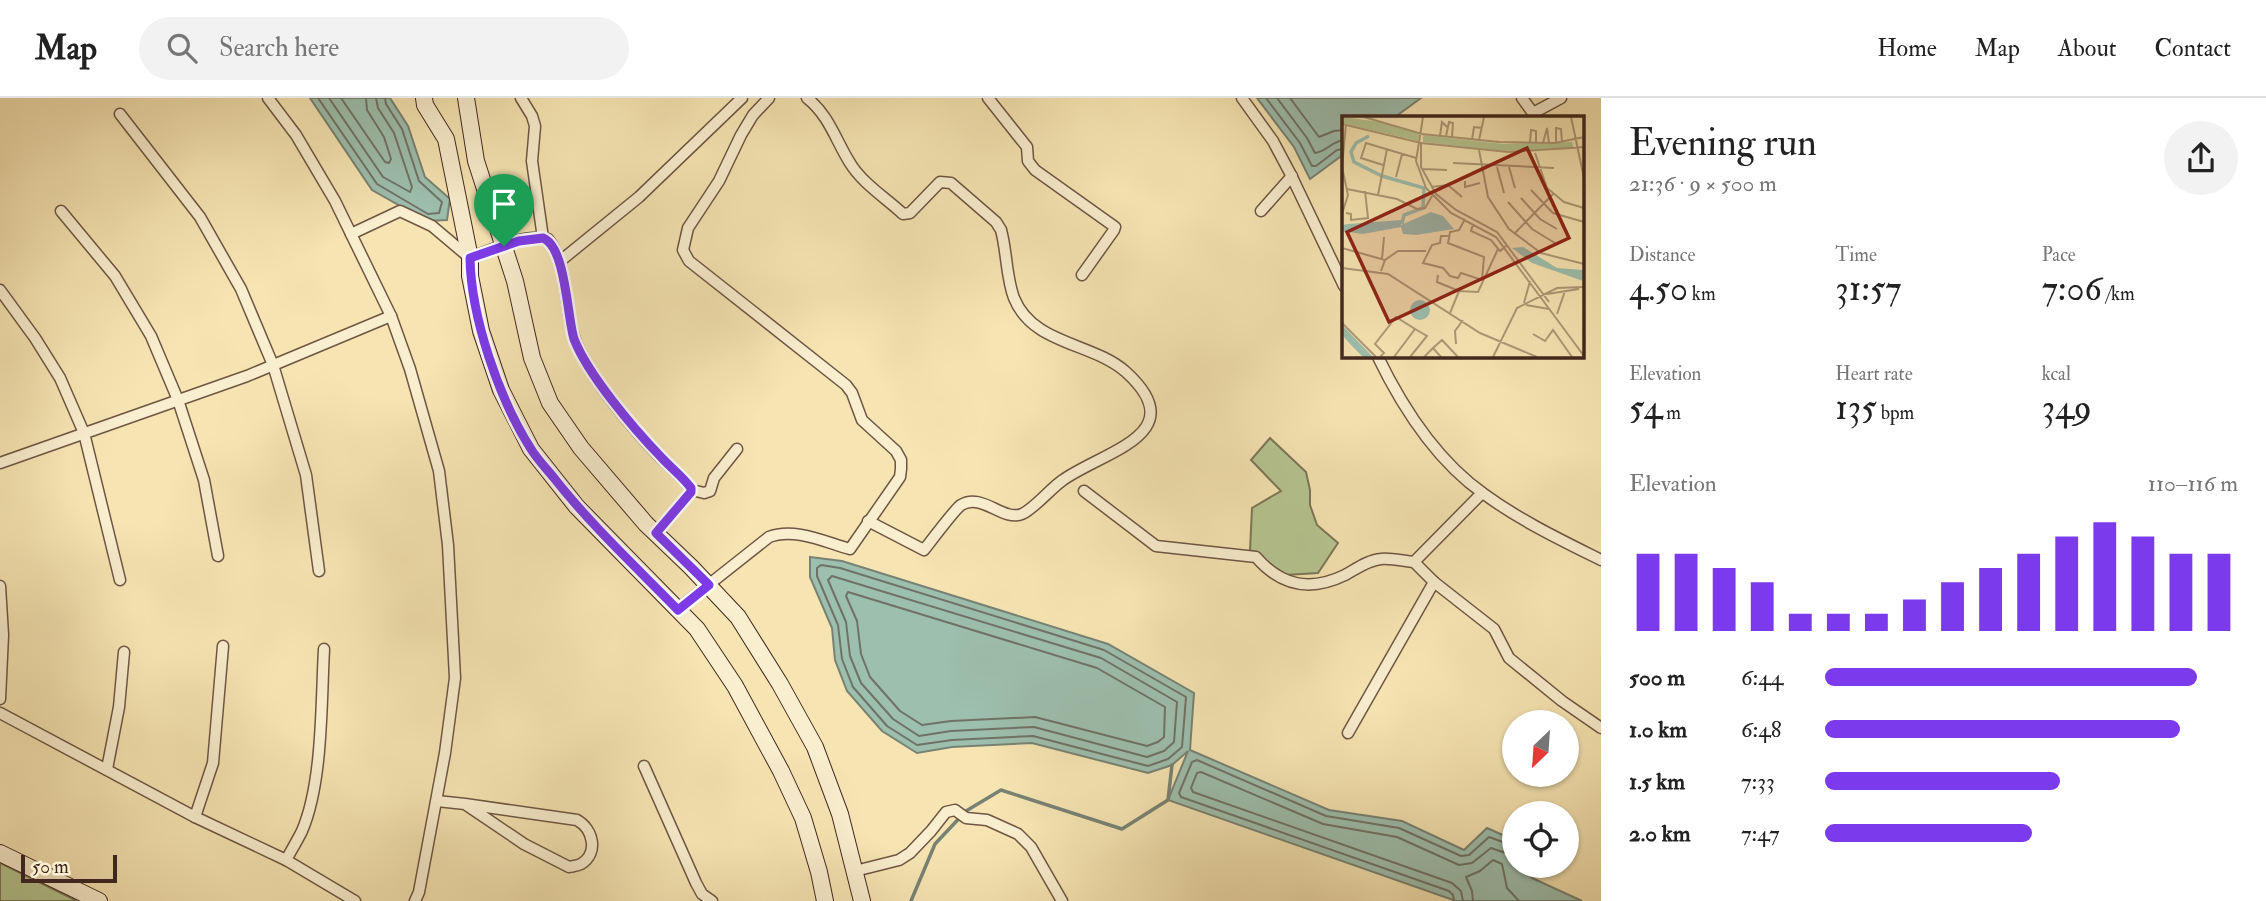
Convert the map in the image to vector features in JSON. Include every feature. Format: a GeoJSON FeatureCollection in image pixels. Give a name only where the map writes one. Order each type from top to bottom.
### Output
{"type":"FeatureCollection","features":[{"type":"Feature","properties":{"kind":"street"},"geometry":{"type":"LineString","coordinates":[[268,98],[296,135],[351,234],[391,316],[411,369],[439,471],[448,545],[454,678],[437,801],[415,901]]}},
{"type":"Feature","properties":{"kind":"street"},"geometry":{"type":"LineString","coordinates":[[424,98],[425,105],[446,139],[470,258],[470,276],[481,331],[501,390],[531,449],[577,507],[697,629],[735,686],[803,818],[820,872],[825,901]]}},
{"type":"Feature","properties":{"kind":"street"},"geometry":{"type":"LineString","coordinates":[[466,98],[476,161],[511,243],[515,281],[532,358],[550,403],[581,448],[656,533],[738,617],[780,684],[815,747],[840,814],[862,901]]}},
{"type":"Feature","properties":{"kind":"street"},"geometry":{"type":"LineString","coordinates":[[521,98],[535,126],[531,161],[543,238]]}},
{"type":"Feature","properties":{"kind":"street"},"geometry":{"type":"LineString","coordinates":[[559,262],[630,205],[742,98]]}},
{"type":"Feature","properties":{"kind":"street"},"geometry":{"type":"LineString","coordinates":[[678,610],[769,537],[779,533],[791,533],[850,549],[900,477],[901,460],[896,451],[862,420],[852,393],[846,385],[689,261],[683,250],[688,228],[719,181],[753,115],[768,98]]}},
{"type":"Feature","properties":{"kind":"street"},"geometry":{"type":"LineString","coordinates":[[807,98],[816,105],[832,128],[851,165],[903,214],[910,214],[940,182],[945,181],[951,183],[996,222],[1004,240],[1013,296],[1020,310],[1034,325],[1048,334],[1101,355],[1116,364],[1145,393],[1152,412],[1150,421],[1132,442],[1064,479],[1023,514],[1012,515],[973,502],[961,505],[924,550],[868,521]]}},
{"type":"Feature","properties":{"kind":"street"},"geometry":{"type":"LineString","coordinates":[[988,98],[1027,147],[1028,161],[1035,170],[1115,227],[1082,275]]}},
{"type":"Feature","properties":{"kind":"street"},"geometry":{"type":"LineString","coordinates":[[1242,98],[1273,141],[1342,282]]}},
{"type":"Feature","properties":{"kind":"street"},"geometry":{"type":"LineString","coordinates":[[1522,98],[1533,113],[1561,98]]}},
{"type":"Feature","properties":{"kind":"street"},"geometry":{"type":"LineString","coordinates":[[120,114],[200,217],[241,289],[273,365],[306,475],[319,571]]}},
{"type":"Feature","properties":{"kind":"street"},"geometry":{"type":"LineString","coordinates":[[1261,211],[1292,176]]}},
{"type":"Feature","properties":{"kind":"street"},"geometry":{"type":"LineString","coordinates":[[61,211],[115,276],[151,336],[178,400],[204,480],[218,556]]}},
{"type":"Feature","properties":{"kind":"street"},"geometry":{"type":"LineString","coordinates":[[351,234],[400,211],[432,226],[470,258]]}},
{"type":"Feature","properties":{"kind":"street"},"geometry":{"type":"LineString","coordinates":[[470,258],[511,243],[543,238],[550,242],[559,262],[573,337],[579,350],[621,411],[661,457],[692,490],[704,493],[710,491],[714,478],[737,449]]}},
{"type":"Feature","properties":{"kind":"street"},"geometry":{"type":"LineString","coordinates":[[0,290],[60,378],[84,433],[120,580]]}},
{"type":"Feature","properties":{"kind":"street"},"geometry":{"type":"LineString","coordinates":[[0,463],[273,365],[391,316]]}},
{"type":"Feature","properties":{"kind":"street"},"geometry":{"type":"LineString","coordinates":[[1378,357],[1388,378],[1429,440],[1482,493],[1528,523],[1601,560]]}},
{"type":"Feature","properties":{"kind":"street"},"geometry":{"type":"LineString","coordinates":[[656,533],[692,490]]}},
{"type":"Feature","properties":{"kind":"street"},"geometry":{"type":"LineString","coordinates":[[1084,491],[1156,546],[1256,557],[1270,572],[1295,584],[1318,584],[1382,558],[1414,562],[1434,582],[1494,629],[1509,658],[1562,701],[1601,728]]}},
{"type":"Feature","properties":{"kind":"street"},"geometry":{"type":"LineString","coordinates":[[1414,562],[1482,493]]}},
{"type":"Feature","properties":{"kind":"street"},"geometry":{"type":"LineString","coordinates":[[1348,733],[1434,582]]}},
{"type":"Feature","properties":{"kind":"street"},"geometry":{"type":"LineString","coordinates":[[0,586],[3,635],[0,699]]}},
{"type":"Feature","properties":{"kind":"street"},"geometry":{"type":"LineString","coordinates":[[195,817],[214,763],[223,646]]}},
{"type":"Feature","properties":{"kind":"street"},"geometry":{"type":"LineString","coordinates":[[286,860],[302,830],[312,793],[320,741],[324,649]]}},
{"type":"Feature","properties":{"kind":"street"},"geometry":{"type":"LineString","coordinates":[[107,769],[119,707],[124,652]]}},
{"type":"Feature","properties":{"kind":"street"},"geometry":{"type":"LineString","coordinates":[[0,713],[195,817],[286,860],[355,901]]}},
{"type":"Feature","properties":{"kind":"street"},"geometry":{"type":"LineString","coordinates":[[643,766],[696,883],[702,894],[712,901]]}},
{"type":"Feature","properties":{"kind":"street"},"geometry":{"type":"LineString","coordinates":[[437,801],[466,804],[577,820],[589,830],[591,850],[581,864],[569,867],[524,845],[466,804]]}},
{"type":"Feature","properties":{"kind":"street"},"geometry":{"type":"LineString","coordinates":[[855,871],[899,860],[932,831],[946,812],[955,810],[966,818],[987,820],[1018,834],[1031,847],[1062,901]]}},
{"type":"Feature","properties":{"kind":"street"},"geometry":{"type":"LineString","coordinates":[[0,853],[99,901]]}},
{"type":"Feature","properties":{"kind":"green space"},"geometry":{"type":"Polygon","coordinates":[[[1270,438],[1306,472],[1310,505],[1317,525],[1338,543],[1318,573],[1285,575],[1250,551],[1252,508],[1281,491],[1251,460],[1270,438]]]}},
{"type":"Feature","properties":{"kind":"green space"},"geometry":{"type":"Polygon","coordinates":[[[0,863],[77,901],[0,901],[0,863]]]}},
{"type":"Feature","properties":{"kind":"water"},"geometry":{"type":"Polygon","coordinates":[[[310,98],[390,98],[408,126],[425,177],[450,199],[447,220],[427,221],[372,190],[310,98]]]}},
{"type":"Feature","properties":{"kind":"water"},"geometry":{"type":"Polygon","coordinates":[[[1257,98],[1421,98],[1396,116],[1342,116],[1342,155],[1310,179],[1294,147],[1257,98]]]}},
{"type":"Feature","properties":{"kind":"water"},"geometry":{"type":"Polygon","coordinates":[[[810,557],[842,561],[1108,644],[1194,693],[1190,750],[1329,810],[1402,821],[1464,850],[1487,828],[1502,835],[1502,878],[1532,878],[1582,901],[1456,901],[1168,800],[1188,751],[1172,765],[1148,773],[1032,743],[952,747],[917,753],[882,731],[847,691],[835,660],[832,628],[810,577],[810,557]]]}},
{"type":"Feature","properties":{"kind":"waterway"},"geometry":{"type":"LineString","coordinates":[[911,901],[935,844],[966,811],[1001,790],[1122,829],[1168,800],[1172,765]]}},
{"type":"Feature","properties":{"kind":"route"},"geometry":{"type":"LineString","coordinates":[[548,239],[559,262],[573,337],[579,350],[621,411],[692,490],[656,533],[709,585],[678,610],[577,507],[531,449],[501,390],[481,331],[470,276],[470,258],[504,246],[519,241],[548,239]]}}]}
